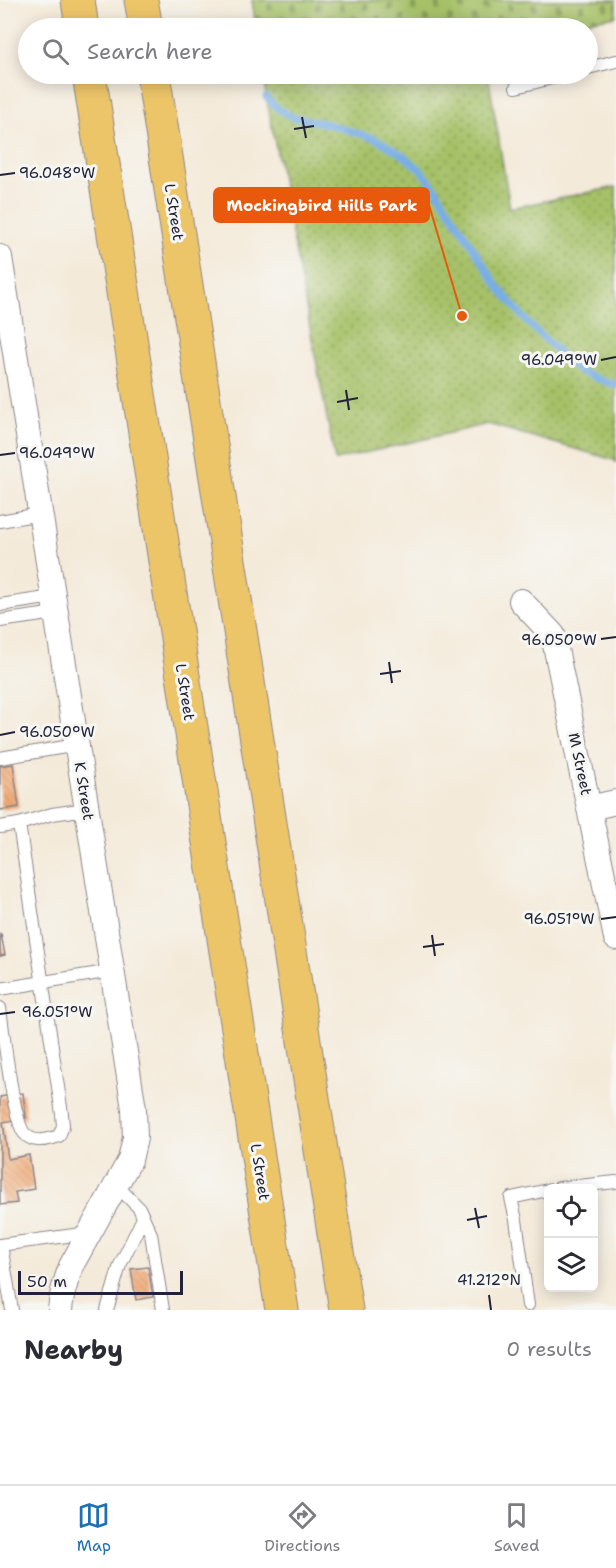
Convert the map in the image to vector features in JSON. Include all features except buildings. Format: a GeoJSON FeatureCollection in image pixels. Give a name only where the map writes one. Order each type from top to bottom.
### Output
{"type":"FeatureCollection","features":[{"type":"Feature","properties":{"kind":"main road"},"geometry":{"type":"LineString","coordinates":[[78,0],[81,18]]}},
{"type":"Feature","properties":{"kind":"main road"},"geometry":{"type":"LineString","coordinates":[[141,0],[144,18]]}},
{"type":"Feature","properties":{"kind":"main road","name":"L Street"},"geometry":{"type":"LineString","coordinates":[[91,84],[282,1310]]}},
{"type":"Feature","properties":{"kind":"main road","name":"L Street"},"geometry":{"type":"LineString","coordinates":[[155,84],[346,1310]]}},
{"type":"Feature","properties":{"kind":"street","name":"K Street"},"geometry":{"type":"LineString","coordinates":[[0,257],[134,1109],[135,1137],[130,1160],[71,1266],[60,1300],[60,1310]]}},
{"type":"Feature","properties":{"kind":"street","name":"M Street"},"geometry":{"type":"LineString","coordinates":[[521,601],[553,635],[616,939]]}},
{"type":"Feature","properties":{"kind":"street"},"geometry":{"type":"LineString","coordinates":[[589,808],[616,802]]}},
{"type":"Feature","properties":{"kind":"lane"},"geometry":{"type":"LineString","coordinates":[[598,66],[616,61]]}},
{"type":"Feature","properties":{"kind":"lane"},"geometry":{"type":"LineString","coordinates":[[516,87],[528,84]]}},
{"type":"Feature","properties":{"kind":"lane"},"geometry":{"type":"LineString","coordinates":[[0,521],[40,514]]}},
{"type":"Feature","properties":{"kind":"lane"},"geometry":{"type":"LineString","coordinates":[[0,605],[55,605]]}},
{"type":"Feature","properties":{"kind":"lane"},"geometry":{"type":"LineString","coordinates":[[0,621],[55,605]]}},
{"type":"Feature","properties":{"kind":"lane"},"geometry":{"type":"LineString","coordinates":[[0,758],[77,745]]}},
{"type":"Feature","properties":{"kind":"lane"},"geometry":{"type":"LineString","coordinates":[[0,827],[52,814],[87,809]]}},
{"type":"Feature","properties":{"kind":"lane"},"geometry":{"type":"LineString","coordinates":[[0,1008],[3,1054],[19,1124],[31,1138],[48,1140],[59,1136],[63,1126],[62,1113],[19,824]]}},
{"type":"Feature","properties":{"kind":"lane"},"geometry":{"type":"LineString","coordinates":[[0,989],[112,971]]}},
{"type":"Feature","properties":{"kind":"lane"},"geometry":{"type":"LineString","coordinates":[[597,1184],[616,1182]]}},
{"type":"Feature","properties":{"kind":"lane"},"geometry":{"type":"LineString","coordinates":[[116,1185],[139,1209],[151,1234],[163,1310]]}},
{"type":"Feature","properties":{"kind":"lane"},"geometry":{"type":"LineString","coordinates":[[528,1305],[511,1198],[544,1191]]}},
{"type":"Feature","properties":{"kind":"lane"},"geometry":{"type":"LineString","coordinates":[[108,1310],[120,1265],[143,1218]]}},
{"type":"Feature","properties":{"kind":"lane"},"geometry":{"type":"LineString","coordinates":[[12,1310],[0,1245],[90,1232]]}},
{"type":"Feature","properties":{"kind":"green space"},"geometry":{"type":"Polygon","coordinates":[[[252,0],[616,0],[616,16],[598,19],[255,18],[252,0]]]}},
{"type":"Feature","properties":{"kind":"green space"},"geometry":{"type":"Polygon","coordinates":[[[264,84],[490,84],[510,208],[616,187],[616,462],[488,424],[335,460],[264,84]]]}},
{"type":"Feature","properties":{"kind":"waterway"},"geometry":{"type":"LineString","coordinates":[[266,97],[278,109],[292,117],[328,124],[376,139],[403,155],[420,169],[436,189],[498,287],[529,324],[577,370],[616,385]]}},
{"type":"Feature","properties":{"kind":"place","name":"Mockingbird Hills Park"},"geometry":{"type":"Point","coordinates":[462,316]}}]}
